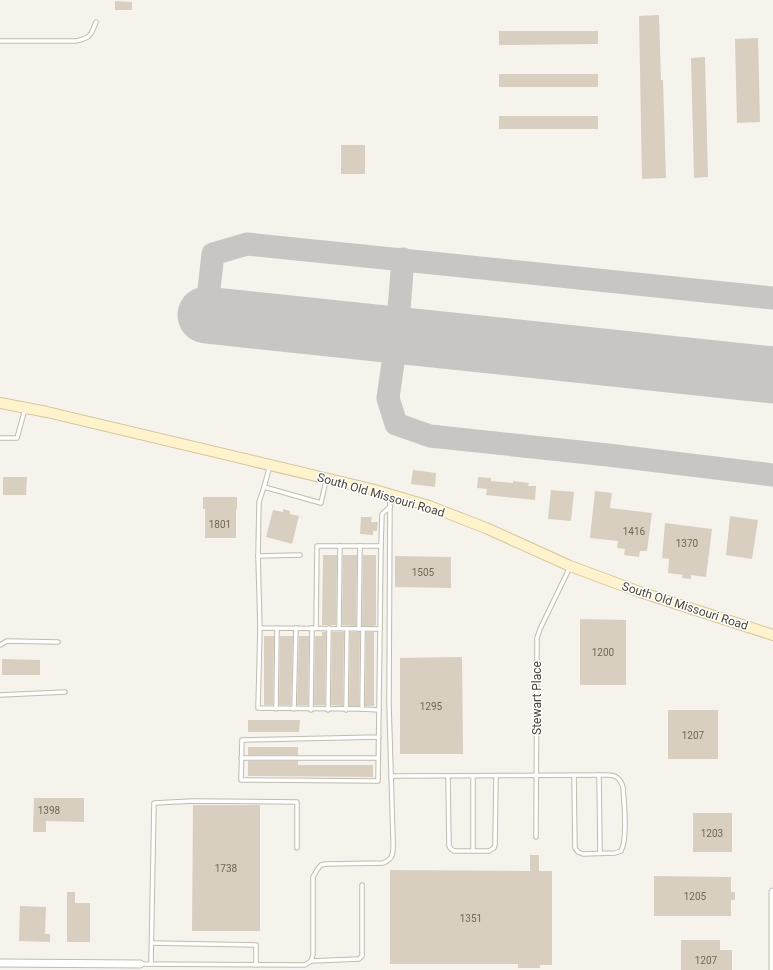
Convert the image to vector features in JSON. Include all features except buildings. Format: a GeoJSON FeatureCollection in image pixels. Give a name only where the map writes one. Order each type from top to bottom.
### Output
{"type":"FeatureCollection","features":[{"type":"Feature","properties":{"kind":"main road","name":"South Old Missouri Road"},"geometry":{"type":"LineString","coordinates":[[0,403],[270,465],[429,506],[486,528],[570,566],[640,592],[773,635]]}},
{"type":"Feature","properties":{"kind":"street"},"geometry":{"type":"LineString","coordinates":[[773,892],[773,970]]}},
{"type":"Feature","properties":{"kind":"street"},"geometry":{"type":"LineString","coordinates":[[0,963],[140,964]]}},
{"type":"Feature","properties":{"kind":"lane"},"geometry":{"type":"LineString","coordinates":[[0,41],[76,41],[86,39],[91,34],[96,22]]}},
{"type":"Feature","properties":{"kind":"lane"},"geometry":{"type":"LineString","coordinates":[[0,438],[17,438],[25,408]]}},
{"type":"Feature","properties":{"kind":"lane"},"geometry":{"type":"LineString","coordinates":[[270,465],[259,502],[258,556],[260,628],[258,708],[379,710]]}},
{"type":"Feature","properties":{"kind":"lane"},"geometry":{"type":"LineString","coordinates":[[264,487],[321,504],[326,479]]}},
{"type":"Feature","properties":{"kind":"lane"},"geometry":{"type":"LineString","coordinates":[[311,961],[313,955],[313,877],[317,870],[321,865],[326,864],[383,863],[389,861],[392,857],[394,839],[391,776],[389,635],[390,495]]}},
{"type":"Feature","properties":{"kind":"lane"},"geometry":{"type":"LineString","coordinates":[[379,737],[242,740],[241,780],[378,781],[379,737],[381,546],[382,514],[390,507]]}},
{"type":"Feature","properties":{"kind":"lane"},"geometry":{"type":"LineString","coordinates":[[316,628],[317,546],[381,546]]}},
{"type":"Feature","properties":{"kind":"lane"},"geometry":{"type":"LineString","coordinates":[[338,628],[340,546]]}},
{"type":"Feature","properties":{"kind":"lane"},"geometry":{"type":"LineString","coordinates":[[360,546],[362,709]]}},
{"type":"Feature","properties":{"kind":"lane"},"geometry":{"type":"LineString","coordinates":[[258,556],[300,554]]}},
{"type":"Feature","properties":{"kind":"lane","name":"Stewart Place"},"geometry":{"type":"LineString","coordinates":[[536,837],[537,638],[570,566]]}},
{"type":"Feature","properties":{"kind":"lane"},"geometry":{"type":"LineString","coordinates":[[260,628],[380,629]]}},
{"type":"Feature","properties":{"kind":"lane"},"geometry":{"type":"LineString","coordinates":[[276,709],[277,628]]}},
{"type":"Feature","properties":{"kind":"lane"},"geometry":{"type":"LineString","coordinates":[[294,709],[296,628]]}},
{"type":"Feature","properties":{"kind":"lane"},"geometry":{"type":"LineString","coordinates":[[311,710],[312,628]]}},
{"type":"Feature","properties":{"kind":"lane"},"geometry":{"type":"LineString","coordinates":[[328,710],[329,628]]}},
{"type":"Feature","properties":{"kind":"lane"},"geometry":{"type":"LineString","coordinates":[[346,710],[347,628]]}},
{"type":"Feature","properties":{"kind":"lane"},"geometry":{"type":"LineString","coordinates":[[0,645],[6,641],[58,642]]}},
{"type":"Feature","properties":{"kind":"lane"},"geometry":{"type":"LineString","coordinates":[[0,694],[65,692]]}},
{"type":"Feature","properties":{"kind":"lane"},"geometry":{"type":"LineString","coordinates":[[241,758],[378,758]]}},
{"type":"Feature","properties":{"kind":"lane"},"geometry":{"type":"LineString","coordinates":[[391,776],[496,776],[536,775],[574,775],[612,775],[621,781],[623,786],[625,836],[624,847],[621,851],[615,853],[583,854],[578,852],[575,848],[574,775]]}},
{"type":"Feature","properties":{"kind":"lane"},"geometry":{"type":"LineString","coordinates":[[598,775],[600,854]]}},
{"type":"Feature","properties":{"kind":"lane"},"geometry":{"type":"LineString","coordinates":[[448,776],[449,846],[454,851],[490,851],[494,848],[496,776]]}},
{"type":"Feature","properties":{"kind":"lane"},"geometry":{"type":"LineString","coordinates":[[473,776],[473,851]]}},
{"type":"Feature","properties":{"kind":"lane"},"geometry":{"type":"LineString","coordinates":[[151,964],[154,803],[193,801],[297,802],[297,848]]}},
{"type":"Feature","properties":{"kind":"lane"},"geometry":{"type":"LineString","coordinates":[[140,964],[296,966],[304,965],[311,961],[359,959],[362,956],[362,885]]}},
{"type":"Feature","properties":{"kind":"lane"},"geometry":{"type":"LineString","coordinates":[[152,943],[256,944],[256,966]]}},
{"type":"Feature","properties":{"kind":"taxiway"},"geometry":{"type":"LineString","coordinates":[[206,315],[213,254],[247,244],[773,298]]}},
{"type":"Feature","properties":{"kind":"taxiway"},"geometry":{"type":"LineString","coordinates":[[403,259],[397,335],[388,398],[396,424],[430,436],[608,455],[773,475]]}},
{"type":"Feature","properties":{"kind":"runway"},"geometry":{"type":"LineString","coordinates":[[206,315],[773,375]]}}]}
